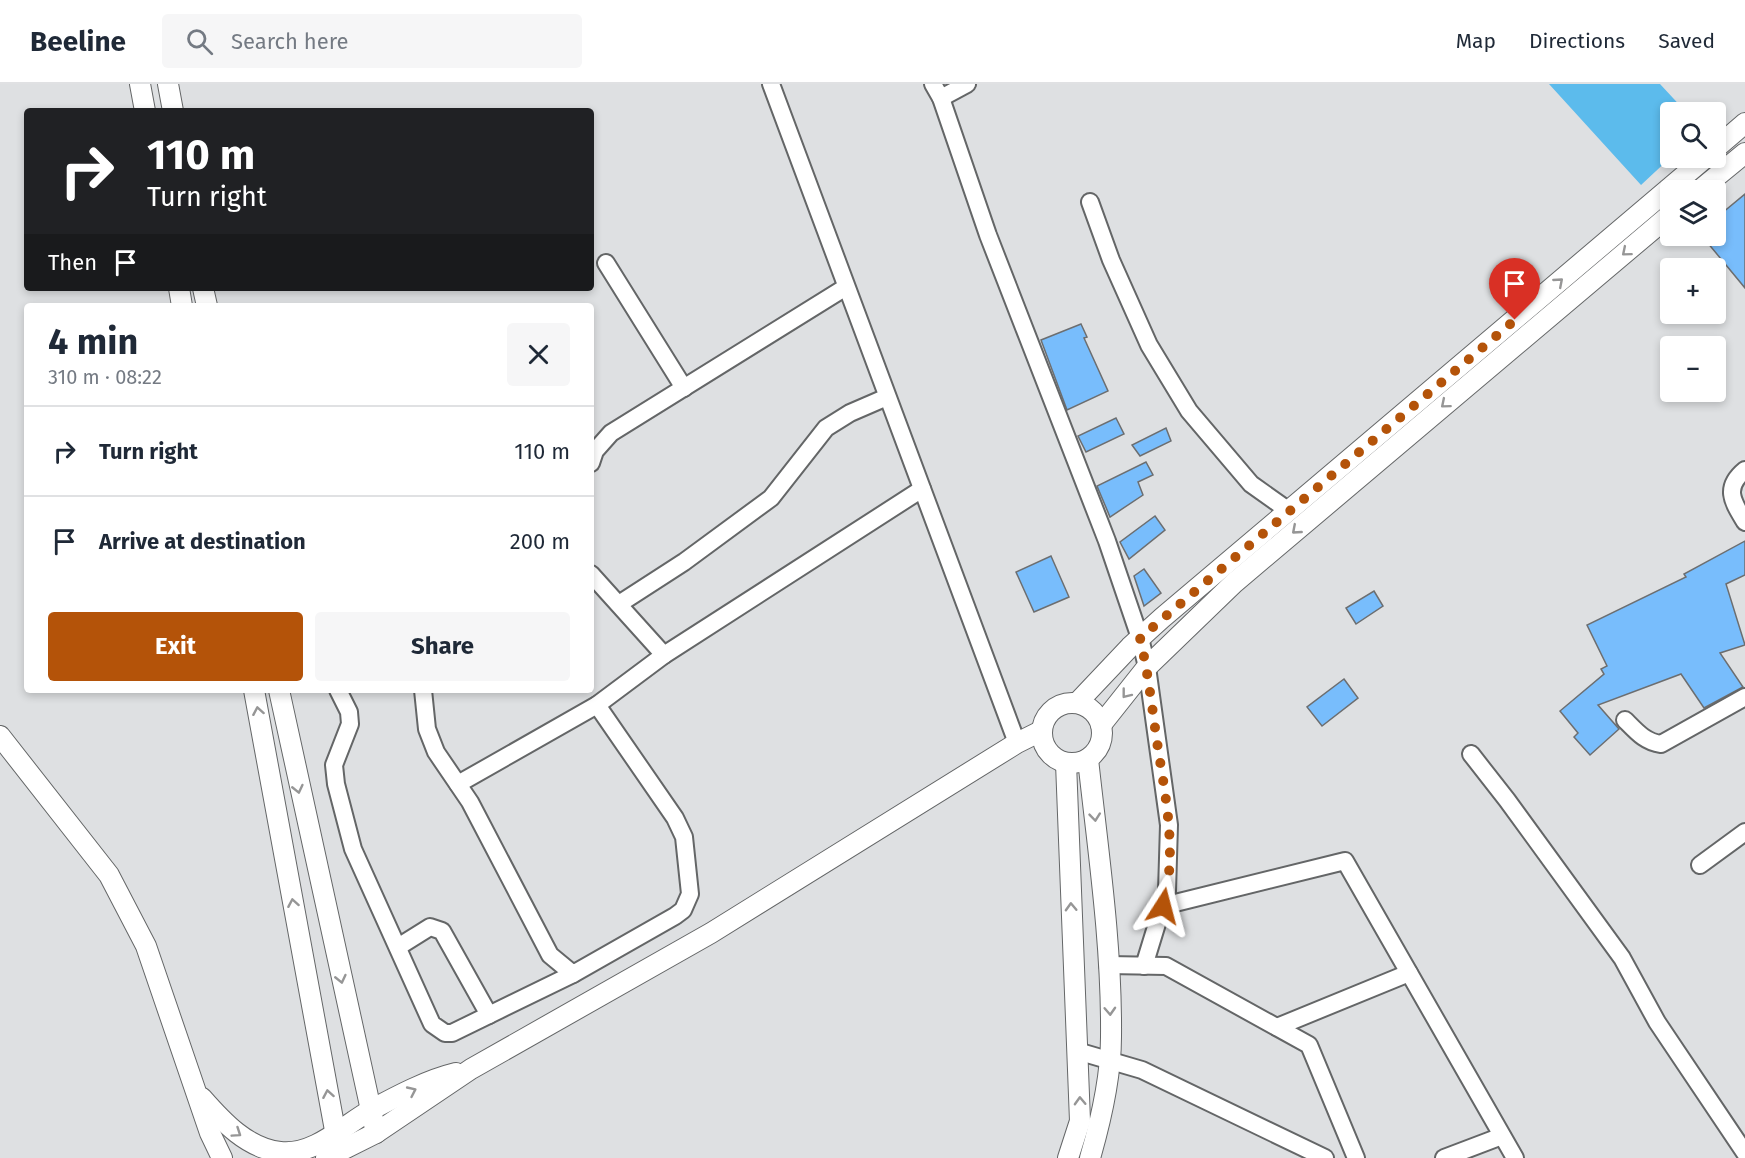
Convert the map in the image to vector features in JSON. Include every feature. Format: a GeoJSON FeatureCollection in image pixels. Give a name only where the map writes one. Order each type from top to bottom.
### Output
{"type":"FeatureCollection","features":[{"type":"Feature","properties":{"kind":"street"},"geometry":{"type":"LineString","coordinates":[[140,84],[144,108]]}},
{"type":"Feature","properties":{"kind":"street"},"geometry":{"type":"LineString","coordinates":[[168,84],[172,108]]}},
{"type":"Feature","properties":{"kind":"street"},"geometry":{"type":"LineString","coordinates":[[771,84],[1017,742]]}},
{"type":"Feature","properties":{"kind":"street"},"geometry":{"type":"LineString","coordinates":[[967,84],[937,91],[988,235],[1107,541],[1140,638],[1147,667],[1169,825],[1167,891],[1144,966]]}},
{"type":"Feature","properties":{"kind":"street"},"geometry":{"type":"LineString","coordinates":[[1726,139],[1745,123]]}},
{"type":"Feature","properties":{"kind":"street"},"geometry":{"type":"LineString","coordinates":[[1712,180],[1745,153]]}},
{"type":"Feature","properties":{"kind":"street"},"geometry":{"type":"LineString","coordinates":[[1077,703],[1140,638],[1693,168]]}},
{"type":"Feature","properties":{"kind":"street"},"geometry":{"type":"LineString","coordinates":[[1090,202],[1149,345],[1189,411],[1251,484],[1289,511]]}},
{"type":"Feature","properties":{"kind":"street"},"geometry":{"type":"LineString","coordinates":[[1101,725],[1093,712],[1077,703],[1067,703],[1049,712],[1041,731],[1042,740],[1050,755],[1066,763],[1088,759],[1099,748],[1101,725],[1147,667],[1234,583],[1660,223]]}},
{"type":"Feature","properties":{"kind":"street"},"geometry":{"type":"LineString","coordinates":[[606,263],[684,388]]}},
{"type":"Feature","properties":{"kind":"street"},"geometry":{"type":"LineString","coordinates":[[594,454],[611,433],[846,287]]}},
{"type":"Feature","properties":{"kind":"street"},"geometry":{"type":"LineString","coordinates":[[619,604],[684,562],[771,498],[826,428],[850,413],[888,397]]}},
{"type":"Feature","properties":{"kind":"street"},"geometry":{"type":"LineString","coordinates":[[1745,470],[1732,484],[1730,492],[1732,501],[1745,522]]}},
{"type":"Feature","properties":{"kind":"street"},"geometry":{"type":"LineString","coordinates":[[458,784],[597,705],[664,655],[922,489]]}},
{"type":"Feature","properties":{"kind":"street"},"geometry":{"type":"LineString","coordinates":[[594,577],[664,655]]}},
{"type":"Feature","properties":{"kind":"street"},"geometry":{"type":"LineString","coordinates":[[255,693],[333,1148]]}},
{"type":"Feature","properties":{"kind":"street"},"geometry":{"type":"LineString","coordinates":[[280,693],[376,1133]]}},
{"type":"Feature","properties":{"kind":"street"},"geometry":{"type":"LineString","coordinates":[[340,693],[349,712],[350,724],[348,735],[338,751],[334,765],[336,784],[353,849],[432,1024],[438,1030],[452,1033],[573,974],[683,910],[690,894],[687,855],[681,830],[597,705]]}},
{"type":"Feature","properties":{"kind":"street"},"geometry":{"type":"LineString","coordinates":[[423,693],[431,741],[470,802],[550,955],[559,965],[573,974]]}},
{"type":"Feature","properties":{"kind":"street"},"geometry":{"type":"LineString","coordinates":[[1625,720],[1651,743],[1661,744],[1745,697]]}},
{"type":"Feature","properties":{"kind":"street"},"geometry":{"type":"LineString","coordinates":[[196,1092],[226,1125],[264,1148],[280,1152],[333,1148],[376,1133],[471,1069],[711,933],[1017,742],[1041,731]]}},
{"type":"Feature","properties":{"kind":"street"},"geometry":{"type":"LineString","coordinates":[[0,736],[110,875],[146,946],[196,1092],[222,1158]]}},
{"type":"Feature","properties":{"kind":"street"},"geometry":{"type":"LineString","coordinates":[[1471,754],[1622,958],[1657,1022],[1745,1153]]}},
{"type":"Feature","properties":{"kind":"street"},"geometry":{"type":"LineString","coordinates":[[1088,759],[1105,914],[1111,1038],[1097,1134],[1090,1158]]}},
{"type":"Feature","properties":{"kind":"street"},"geometry":{"type":"LineString","coordinates":[[1066,763],[1080,1121],[1068,1158]]}},
{"type":"Feature","properties":{"kind":"street"},"geometry":{"type":"LineString","coordinates":[[1700,865],[1745,832]]}},
{"type":"Feature","properties":{"kind":"street"},"geometry":{"type":"LineString","coordinates":[[1163,906],[1345,861],[1515,1158]]}},
{"type":"Feature","properties":{"kind":"street"},"geometry":{"type":"LineString","coordinates":[[398,946],[430,927],[442,931],[489,1015]]}},
{"type":"Feature","properties":{"kind":"street"},"geometry":{"type":"LineString","coordinates":[[1108,965],[1166,966],[1309,1045],[1356,1158]]}},
{"type":"Feature","properties":{"kind":"street"},"geometry":{"type":"LineString","coordinates":[[1277,1027],[1410,973]]}},
{"type":"Feature","properties":{"kind":"street"},"geometry":{"type":"LineString","coordinates":[[1077,1051],[1109,1058],[1143,1070],[1325,1158]]}},
{"type":"Feature","properties":{"kind":"street"},"geometry":{"type":"LineString","coordinates":[[333,1148],[371,1110],[443,1076],[471,1069]]}},
{"type":"Feature","properties":{"kind":"street"},"geometry":{"type":"LineString","coordinates":[[1444,1158],[1502,1136]]}},
{"type":"Feature","properties":{"kind":"water"},"geometry":{"type":"Polygon","coordinates":[[[1549,84],[1660,84],[1677,102],[1660,102],[1660,167],[1641,185],[1549,84]]]}},
{"type":"Feature","properties":{"kind":"building"},"geometry":{"type":"Polygon","coordinates":[[[1745,194],[1745,288],[1726,265],[1726,258],[1720,258],[1710,246],[1726,246],[1726,210],[1745,194]]]}},
{"type":"Feature","properties":{"kind":"building"},"geometry":{"type":"Polygon","coordinates":[[[1081,324],[1087,337],[1084,338],[1108,391],[1067,410],[1041,340],[1081,324]]]}},
{"type":"Feature","properties":{"kind":"building"},"geometry":{"type":"Polygon","coordinates":[[[1116,418],[1124,434],[1086,452],[1078,436],[1116,418]]]}},
{"type":"Feature","properties":{"kind":"building"},"geometry":{"type":"Polygon","coordinates":[[[1166,428],[1171,441],[1140,456],[1132,445],[1166,428]]]}},
{"type":"Feature","properties":{"kind":"building"},"geometry":{"type":"Polygon","coordinates":[[[1146,462],[1153,475],[1138,482],[1143,495],[1110,517],[1097,486],[1146,462]]]}},
{"type":"Feature","properties":{"kind":"building"},"geometry":{"type":"Polygon","coordinates":[[[1155,516],[1165,530],[1129,559],[1120,542],[1155,516]]]}},
{"type":"Feature","properties":{"kind":"building"},"geometry":{"type":"Polygon","coordinates":[[[1745,541],[1745,575],[1726,584],[1745,645],[1720,653],[1743,687],[1704,708],[1681,674],[1598,705],[1619,729],[1590,755],[1574,737],[1578,733],[1560,711],[1604,674],[1601,669],[1607,666],[1587,625],[1686,577],[1684,574],[1745,541]]]}},
{"type":"Feature","properties":{"kind":"building"},"geometry":{"type":"Polygon","coordinates":[[[1051,556],[1069,597],[1034,612],[1016,572],[1051,556]]]}},
{"type":"Feature","properties":{"kind":"building"},"geometry":{"type":"Polygon","coordinates":[[[1144,569],[1161,593],[1144,606],[1134,576],[1144,569]]]}},
{"type":"Feature","properties":{"kind":"building"},"geometry":{"type":"Polygon","coordinates":[[[1374,591],[1383,606],[1356,624],[1346,608],[1374,591]]]}},
{"type":"Feature","properties":{"kind":"building"},"geometry":{"type":"Polygon","coordinates":[[[1344,679],[1358,698],[1322,726],[1307,707],[1344,679]]]}},
{"type":"Feature","properties":{"kind":"route"},"geometry":{"type":"LineString","coordinates":[[1163,906],[1167,891],[1169,825],[1147,667],[1140,638],[1515,320]]}}]}
